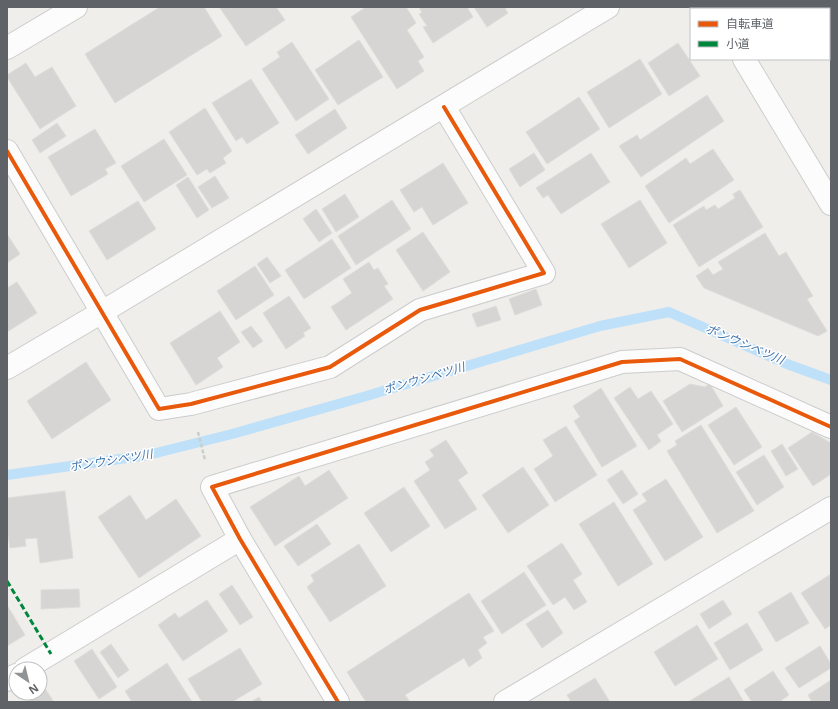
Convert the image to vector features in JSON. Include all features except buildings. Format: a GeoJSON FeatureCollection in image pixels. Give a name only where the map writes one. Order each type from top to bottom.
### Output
{"type":"FeatureCollection","features":[{"type":"Feature","properties":{"kind":"street"},"geometry":{"type":"LineString","coordinates":[[7,48],[76,7]]}},
{"type":"Feature","properties":{"kind":"street"},"geometry":{"type":"LineString","coordinates":[[7,368],[608,7]]}},
{"type":"Feature","properties":{"kind":"street"},"geometry":{"type":"LineString","coordinates":[[745,60],[831,204]]}},
{"type":"Feature","properties":{"kind":"street"},"geometry":{"type":"LineString","coordinates":[[7,151],[158,409],[191,404],[330,367],[420,310],[544,273],[444,106]]}},
{"type":"Feature","properties":{"kind":"street"},"geometry":{"type":"LineString","coordinates":[[338,702],[240,539],[212,487],[622,362],[680,359],[831,427]]}},
{"type":"Feature","properties":{"kind":"street"},"geometry":{"type":"LineString","coordinates":[[505,702],[831,508]]}},
{"type":"Feature","properties":{"kind":"street"},"geometry":{"type":"LineString","coordinates":[[39,661],[240,539]]}},
{"type":"Feature","properties":{"kind":"path"},"geometry":{"type":"LineString","coordinates":[[197,428],[205,463]]}},
{"type":"Feature","properties":{"kind":"waterway","name":"ポンウシベツ川"},"geometry":{"type":"LineString","coordinates":[[7,475],[148,455],[232,434],[363,397],[600,326],[669,312],[787,364],[831,380]]}},
{"type":"Feature","properties":{"kind":"marked path"},"geometry":{"type":"LineString","coordinates":[[7,581],[51,654]]}},
{"type":"Feature","properties":{"kind":"cycle path"},"geometry":{"type":"LineString","coordinates":[[7,151],[159,409],[191,404],[330,367],[420,310],[544,273],[444,107]]}},
{"type":"Feature","properties":{"kind":"cycle path"},"geometry":{"type":"LineString","coordinates":[[338,702],[240,539],[212,487],[622,362],[680,359],[831,427]]}}]}
